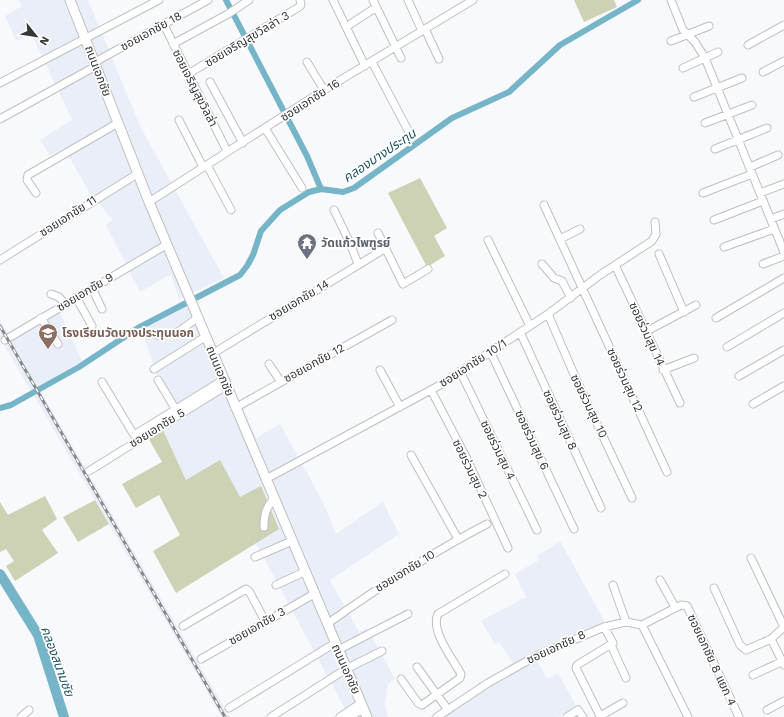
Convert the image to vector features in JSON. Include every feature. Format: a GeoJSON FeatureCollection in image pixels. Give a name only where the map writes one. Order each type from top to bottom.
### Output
{"type":"FeatureCollection","features":[{"type":"Feature","properties":{"kind":"main road","name":"ถนนเอกชัย"},"geometry":{"type":"LineString","coordinates":[[70,0],[166,245],[364,710]]}},
{"type":"Feature","properties":{"kind":"street"},"geometry":{"type":"LineString","coordinates":[[0,83],[159,0]]}},
{"type":"Feature","properties":{"kind":"street","name":"ซอยเอกชัย 18"},"geometry":{"type":"LineString","coordinates":[[0,119],[208,0]]}},
{"type":"Feature","properties":{"kind":"street"},"geometry":{"type":"LineString","coordinates":[[173,44],[228,14],[249,0]]}},
{"type":"Feature","properties":{"kind":"street","name":"ซอยเจริญสุขวิลล่า 3"},"geometry":{"type":"LineString","coordinates":[[188,74],[241,44],[299,8],[301,5],[300,0]]}},
{"type":"Feature","properties":{"kind":"street"},"geometry":{"type":"LineString","coordinates":[[333,0],[365,66]]}},
{"type":"Feature","properties":{"kind":"street"},"geometry":{"type":"LineString","coordinates":[[373,0],[401,58]]}},
{"type":"Feature","properties":{"kind":"street"},"geometry":{"type":"LineString","coordinates":[[408,0],[438,59]]}},
{"type":"Feature","properties":{"kind":"street","name":"ซอยเอกชัย 16"},"geometry":{"type":"LineString","coordinates":[[149,202],[265,128],[290,114],[324,90],[473,0]]}},
{"type":"Feature","properties":{"kind":"street"},"geometry":{"type":"LineString","coordinates":[[671,0],[687,35],[695,42],[705,58],[783,249]]}},
{"type":"Feature","properties":{"kind":"street"},"geometry":{"type":"LineString","coordinates":[[346,27],[372,10]]}},
{"type":"Feature","properties":{"kind":"street","name":"ซอยเจริญสุขวิลล่า"},"geometry":{"type":"LineString","coordinates":[[164,25],[227,152]]}},
{"type":"Feature","properties":{"kind":"street"},"geometry":{"type":"LineString","coordinates":[[748,45],[784,25]]}},
{"type":"Feature","properties":{"kind":"street"},"geometry":{"type":"LineString","coordinates":[[671,41],[709,26]]}},
{"type":"Feature","properties":{"kind":"street"},"geometry":{"type":"LineString","coordinates":[[683,68],[718,52]]}},
{"type":"Feature","properties":{"kind":"street"},"geometry":{"type":"LineString","coordinates":[[763,72],[784,61]]}},
{"type":"Feature","properties":{"kind":"street"},"geometry":{"type":"LineString","coordinates":[[307,62],[324,90]]}},
{"type":"Feature","properties":{"kind":"street"},"geometry":{"type":"LineString","coordinates":[[372,62],[410,134]]}},
{"type":"Feature","properties":{"kind":"street"},"geometry":{"type":"LineString","coordinates":[[694,97],[742,78]]}},
{"type":"Feature","properties":{"kind":"street"},"geometry":{"type":"LineString","coordinates":[[210,82],[243,143]]}},
{"type":"Feature","properties":{"kind":"street"},"geometry":{"type":"LineString","coordinates":[[705,123],[752,105]]}},
{"type":"Feature","properties":{"kind":"street"},"geometry":{"type":"LineString","coordinates":[[179,120],[231,210]]}},
{"type":"Feature","properties":{"kind":"street"},"geometry":{"type":"LineString","coordinates":[[36,193],[27,180],[28,175],[118,124]]}},
{"type":"Feature","properties":{"kind":"street"},"geometry":{"type":"LineString","coordinates":[[265,128],[302,188]]}},
{"type":"Feature","properties":{"kind":"street"},"geometry":{"type":"LineString","coordinates":[[715,149],[768,128]]}},
{"type":"Feature","properties":{"kind":"street"},"geometry":{"type":"LineString","coordinates":[[703,194],[751,171],[778,154]]}},
{"type":"Feature","properties":{"kind":"street","name":"ซอยเอกชัย 11"},"geometry":{"type":"LineString","coordinates":[[0,260],[137,174]]}},
{"type":"Feature","properties":{"kind":"street"},"geometry":{"type":"LineString","coordinates":[[760,193],[784,184]]}},
{"type":"Feature","properties":{"kind":"street"},"geometry":{"type":"LineString","coordinates":[[714,220],[763,201]]}},
{"type":"Feature","properties":{"kind":"street","name":"ซอยร่วมสุข 12"},"geometry":{"type":"LineString","coordinates":[[544,205],[667,472]]}},
{"type":"Feature","properties":{"kind":"street"},"geometry":{"type":"LineString","coordinates":[[334,210],[358,264]]}},
{"type":"Feature","properties":{"kind":"street"},"geometry":{"type":"LineString","coordinates":[[771,219],[784,214]]}},
{"type":"Feature","properties":{"kind":"street","name":"ซอยเอกชัย 10/1"},"geometry":{"type":"LineString","coordinates":[[266,479],[400,408],[431,390],[530,326],[652,241],[656,234],[655,222]]}},
{"type":"Feature","properties":{"kind":"street"},"geometry":{"type":"LineString","coordinates":[[724,247],[774,228]]}},
{"type":"Feature","properties":{"kind":"street"},"geometry":{"type":"LineString","coordinates":[[560,239],[580,229]]}},
{"type":"Feature","properties":{"kind":"street"},"geometry":{"type":"LineString","coordinates":[[378,233],[402,284],[428,269]]}},
{"type":"Feature","properties":{"kind":"street"},"geometry":{"type":"LineString","coordinates":[[488,240],[530,326]]}},
{"type":"Feature","properties":{"kind":"street","name":"ซอยเอกชัย 9"},"geometry":{"type":"LineString","coordinates":[[5,340],[166,245]]}},
{"type":"Feature","properties":{"kind":"street","name":"ซอยเอกชัย 14"},"geometry":{"type":"LineString","coordinates":[[212,354],[386,248]]}},
{"type":"Feature","properties":{"kind":"street"},"geometry":{"type":"LineString","coordinates":[[659,254],[684,312]]}},
{"type":"Feature","properties":{"kind":"street"},"geometry":{"type":"LineString","coordinates":[[763,264],[784,256]]}},
{"type":"Feature","properties":{"kind":"street"},"geometry":{"type":"LineString","coordinates":[[542,264],[554,278],[562,281],[571,298]]}},
{"type":"Feature","properties":{"kind":"street","name":"ซอยร่วมสุข 14"},"geometry":{"type":"LineString","coordinates":[[615,266],[663,370],[680,403]]}},
{"type":"Feature","properties":{"kind":"street"},"geometry":{"type":"LineString","coordinates":[[716,318],[784,278]]}},
{"type":"Feature","properties":{"kind":"street"},"geometry":{"type":"LineString","coordinates":[[92,288],[102,309]]}},
{"type":"Feature","properties":{"kind":"street"},"geometry":{"type":"LineString","coordinates":[[51,294],[59,297],[65,304]]}},
{"type":"Feature","properties":{"kind":"street"},"geometry":{"type":"LineString","coordinates":[[76,297],[92,326]]}},
{"type":"Feature","properties":{"kind":"street"},"geometry":{"type":"LineString","coordinates":[[646,332],[696,305]]}},
{"type":"Feature","properties":{"kind":"street"},"geometry":{"type":"LineString","coordinates":[[727,347],[784,313]]}},
{"type":"Feature","properties":{"kind":"street"},"geometry":{"type":"LineString","coordinates":[[157,335],[178,332],[196,314]]}},
{"type":"Feature","properties":{"kind":"street","name":"ซอยร่วมสุข 10"},"geometry":{"type":"LineString","coordinates":[[548,314],[576,379],[632,498]]}},
{"type":"Feature","properties":{"kind":"street"},"geometry":{"type":"LineString","coordinates":[[41,318],[58,344]]}},
{"type":"Feature","properties":{"kind":"street","name":"ซอยเอกชัย 12"},"geometry":{"type":"LineString","coordinates":[[235,408],[392,320]]}},
{"type":"Feature","properties":{"kind":"street","name":"ซอยร่วมสุข 8"},"geometry":{"type":"LineString","coordinates":[[520,332],[601,508]]}},
{"type":"Feature","properties":{"kind":"street"},"geometry":{"type":"LineString","coordinates":[[154,369],[206,337]]}},
{"type":"Feature","properties":{"kind":"street"},"geometry":{"type":"LineString","coordinates":[[739,376],[784,350]]}},
{"type":"Feature","properties":{"kind":"street","name":"ซอยร่วมสุข 6"},"geometry":{"type":"LineString","coordinates":[[490,351],[574,529]]}},
{"type":"Feature","properties":{"kind":"street"},"geometry":{"type":"LineString","coordinates":[[663,370],[694,358]]}},
{"type":"Feature","properties":{"kind":"street"},"geometry":{"type":"LineString","coordinates":[[269,364],[280,382]]}},
{"type":"Feature","properties":{"kind":"street"},"geometry":{"type":"LineString","coordinates":[[380,370],[400,408]]}},
{"type":"Feature","properties":{"kind":"street","name":"ซอยร่วมสุข 4"},"geometry":{"type":"LineString","coordinates":[[460,371],[537,530]]}},
{"type":"Feature","properties":{"kind":"street"},"geometry":{"type":"LineString","coordinates":[[158,380],[176,410]]}},
{"type":"Feature","properties":{"kind":"street"},"geometry":{"type":"LineString","coordinates":[[102,382],[134,435],[225,383]]}},
{"type":"Feature","properties":{"kind":"street","name":"ซอยเอกชัย 5"},"geometry":{"type":"LineString","coordinates":[[89,471],[225,383]]}},
{"type":"Feature","properties":{"kind":"street"},"geometry":{"type":"LineString","coordinates":[[752,404],[784,386]]}},
{"type":"Feature","properties":{"kind":"street","name":"ซอยร่วมสุข 2"},"geometry":{"type":"LineString","coordinates":[[431,390],[466,457],[508,548]]}},
{"type":"Feature","properties":{"kind":"street"},"geometry":{"type":"LineString","coordinates":[[411,455],[458,539]]}},
{"type":"Feature","properties":{"kind":"street"},"geometry":{"type":"LineString","coordinates":[[264,527],[264,515],[266,508],[274,498]]}},
{"type":"Feature","properties":{"kind":"street","name":"ซอยเอกชัย 10"},"geometry":{"type":"LineString","coordinates":[[327,624],[386,582],[458,539],[487,524]]}},
{"type":"Feature","properties":{"kind":"street"},"geometry":{"type":"LineString","coordinates":[[255,557],[292,542]]}},
{"type":"Feature","properties":{"kind":"street"},"geometry":{"type":"LineString","coordinates":[[714,588],[740,645],[746,650],[771,639],[784,627],[751,558]]}},
{"type":"Feature","properties":{"kind":"street"},"geometry":{"type":"LineString","coordinates":[[276,585],[304,572]]}},
{"type":"Feature","properties":{"kind":"street"},"geometry":{"type":"LineString","coordinates":[[401,679],[418,704],[424,704],[461,676],[446,651],[435,624],[438,614],[505,574]]}},
{"type":"Feature","properties":{"kind":"street"},"geometry":{"type":"LineString","coordinates":[[660,580],[675,607],[642,625],[688,717]]}},
{"type":"Feature","properties":{"kind":"street"},"geometry":{"type":"LineString","coordinates":[[613,584],[626,622]]}},
{"type":"Feature","properties":{"kind":"street"},"geometry":{"type":"LineString","coordinates":[[183,626],[246,589],[249,591],[265,622]]}},
{"type":"Feature","properties":{"kind":"street","name":"ซอยเอกชัย 3"},"geometry":{"type":"LineString","coordinates":[[201,659],[314,594]]}},
{"type":"Feature","properties":{"kind":"street","name":"ซอยเอกชัย 8 แยก 4"},"geometry":{"type":"LineString","coordinates":[[675,607],[684,605],[687,606],[739,717]]}},
{"type":"Feature","properties":{"kind":"street"},"geometry":{"type":"LineString","coordinates":[[229,708],[336,647],[408,614]]}},
{"type":"Feature","properties":{"kind":"street","name":"ซอยเอกชัย 8"},"geometry":{"type":"LineString","coordinates":[[437,717],[488,683],[536,656],[604,627],[626,622],[642,625]]}},
{"type":"Feature","properties":{"kind":"street"},"geometry":{"type":"LineString","coordinates":[[604,627],[613,642],[611,645],[626,678]]}},
{"type":"Feature","properties":{"kind":"street"},"geometry":{"type":"LineString","coordinates":[[753,675],[783,661],[771,639]]}},
{"type":"Feature","properties":{"kind":"street"},"geometry":{"type":"LineString","coordinates":[[611,645],[576,666],[599,717],[623,703]]}},
{"type":"Feature","properties":{"kind":"street"},"geometry":{"type":"LineString","coordinates":[[271,717],[346,669],[382,651]]}},
{"type":"Feature","properties":{"kind":"street"},"geometry":{"type":"LineString","coordinates":[[417,667],[448,710]]}},
{"type":"Feature","properties":{"kind":"street"},"geometry":{"type":"LineString","coordinates":[[767,710],[784,701]]}},
{"type":"Feature","properties":{"kind":"street"},"geometry":{"type":"LineString","coordinates":[[20,717],[29,710]]}},
{"type":"Feature","properties":{"kind":"street"},"geometry":{"type":"LineString","coordinates":[[340,717],[364,710]]}},
{"type":"Feature","properties":{"kind":"street"},"geometry":{"type":"LineString","coordinates":[[350,717],[364,710]]}},
{"type":"Feature","properties":{"kind":"street"},"geometry":{"type":"LineString","coordinates":[[567,717],[578,710],[583,717]]}},
{"type":"Feature","properties":{"kind":"shaded area"},"geometry":{"type":"Polygon","coordinates":[[[19,0],[88,0],[141,128],[224,278],[179,299],[171,274],[140,292],[106,225],[113,220],[91,195],[64,148],[50,155],[40,140],[72,120],[32,35],[16,41],[5,16],[22,6],[19,0]]]}},
{"type":"Feature","properties":{"kind":"shaded area"},"geometry":{"type":"Polygon","coordinates":[[[196,300],[256,438],[280,424],[323,502],[336,534],[383,502],[399,534],[330,580],[359,632],[367,628],[395,679],[388,684],[385,704],[388,717],[333,717],[345,709],[256,543],[279,529],[261,486],[241,498],[186,480],[162,428],[178,418],[157,375],[142,331],[196,300]]]}},
{"type":"Feature","properties":{"kind":"shaded area","name":"โรงเรียนวัดบางประทุนนอก"},"geometry":{"type":"Polygon","coordinates":[[[59,311],[82,361],[31,391],[0,338],[0,320],[12,340],[59,311]]]}},
{"type":"Feature","properties":{"kind":"shaded area"},"geometry":{"type":"Polygon","coordinates":[[[41,392],[230,717],[222,717],[34,396],[41,392]]]}},
{"type":"Feature","properties":{"kind":"shaded area"},"geometry":{"type":"Polygon","coordinates":[[[560,541],[605,622],[534,653],[547,679],[558,673],[576,706],[558,717],[429,717],[513,663],[499,642],[495,644],[481,621],[526,597],[515,574],[539,560],[537,556],[560,541]]]}},
{"type":"Feature","properties":{"kind":"green space"},"geometry":{"type":"Polygon","coordinates":[[[574,0],[614,0],[617,7],[584,22],[574,0]]]}},
{"type":"Feature","properties":{"kind":"green space"},"geometry":{"type":"Polygon","coordinates":[[[420,178],[447,228],[434,236],[445,256],[427,267],[388,193],[420,178]]]}},
{"type":"Feature","properties":{"kind":"green space"},"geometry":{"type":"Polygon","coordinates":[[[162,428],[186,480],[220,460],[240,497],[261,486],[279,529],[176,593],[153,551],[180,535],[159,495],[136,508],[122,484],[162,462],[147,436],[162,428]]]}},
{"type":"Feature","properties":{"kind":"green space"},"geometry":{"type":"Polygon","coordinates":[[[45,496],[57,519],[42,530],[58,553],[15,581],[6,566],[14,561],[6,549],[0,552],[0,502],[8,515],[45,496]]]}},
{"type":"Feature","properties":{"kind":"green space"},"geometry":{"type":"Polygon","coordinates":[[[95,500],[109,524],[78,542],[63,517],[95,500]]]}},
{"type":"Feature","properties":{"kind":"waterway"},"geometry":{"type":"LineString","coordinates":[[226,0],[307,156],[321,189]]}},
{"type":"Feature","properties":{"kind":"waterway","name":"คลองบางประทุน"},"geometry":{"type":"LineString","coordinates":[[0,408],[11,405],[79,367],[138,328],[240,275],[253,255],[261,231],[280,210],[309,192],[321,189],[343,192],[354,188],[452,118],[509,92],[560,45],[638,0]]}},
{"type":"Feature","properties":{"kind":"waterway","name":"คลองสนามชัย"},"geometry":{"type":"LineString","coordinates":[[0,574],[38,635],[64,717]]}},
{"type":"Feature","properties":{"kind":"railway"},"geometry":{"type":"LineString","coordinates":[[0,326],[225,717]]}},
{"type":"Feature","properties":{"kind":"place","name":"วัดแก้วไพฑูรย์"},"geometry":{"type":"Point","coordinates":[307,260]}},
{"type":"Feature","properties":{"kind":"place","name":"โรงเรียนวัดบางประทุนนอก"},"geometry":{"type":"Point","coordinates":[48,350]}}]}
